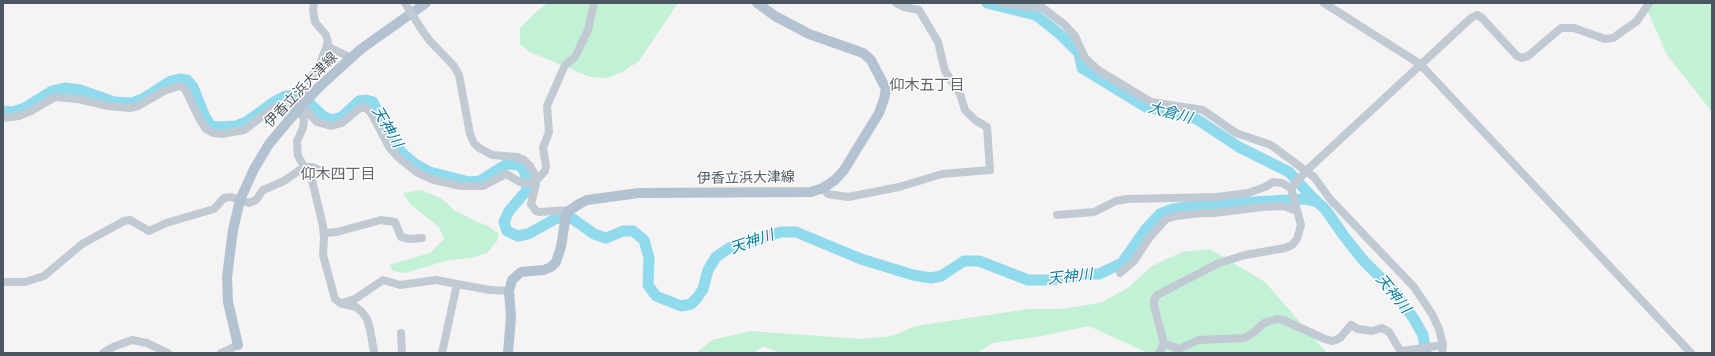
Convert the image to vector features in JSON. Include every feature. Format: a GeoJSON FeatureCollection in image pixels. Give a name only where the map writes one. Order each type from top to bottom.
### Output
{"type":"FeatureCollection","features":[{"type":"Feature","properties":{"kind":"main road","name":"伊香立浜大津線"},"geometry":{"type":"LineString","coordinates":[[238,345],[228,302],[227,278],[233,230],[240,200],[254,169],[269,144],[298,104],[351,58],[388,29],[426,3]]}},
{"type":"Feature","properties":{"kind":"main road","name":"伊香立浜大津線"},"geometry":{"type":"LineString","coordinates":[[568,212],[587,200],[639,193],[812,192],[823,188],[835,180],[844,170],[878,113],[884,99],[886,89],[871,60],[863,53],[809,34],[775,16],[757,3]]}},
{"type":"Feature","properties":{"kind":"main road"},"geometry":{"type":"LineString","coordinates":[[508,353],[511,316],[509,291],[512,280],[517,273],[544,270],[551,267],[556,262],[561,247],[568,212]]}},
{"type":"Feature","properties":{"kind":"street"},"geometry":{"type":"LineString","coordinates":[[314,3],[313,10],[315,22],[326,35],[327,46],[320,64],[308,83],[298,104],[304,119],[304,128],[297,141],[298,156],[312,180],[324,233],[323,255],[335,299],[340,303],[356,307],[362,312],[370,329],[374,353]]}},
{"type":"Feature","properties":{"kind":"street"},"geometry":{"type":"LineString","coordinates":[[404,3],[429,40],[454,66],[459,75],[470,134],[474,143],[492,156],[517,157],[524,160],[534,173],[531,204],[536,211],[568,212]]}},
{"type":"Feature","properties":{"kind":"street"},"geometry":{"type":"LineString","coordinates":[[3,118],[19,116],[55,97],[78,99],[108,106],[130,108],[138,106],[164,91],[179,86],[183,87],[186,91],[206,129],[213,133],[232,133],[244,130],[272,109],[280,105],[298,104],[317,122],[331,126],[342,123],[360,108],[366,108],[371,113],[389,147],[399,158],[418,173],[434,180],[474,187],[483,186],[506,174],[520,182],[533,183],[545,171],[546,166],[543,148],[549,132],[547,106],[565,64],[575,58],[588,30],[594,3]]}},
{"type":"Feature","properties":{"kind":"street"},"geometry":{"type":"LineString","coordinates":[[823,188],[828,194],[848,197],[899,187],[942,174],[990,170],[987,127],[975,120],[965,110],[960,94],[945,71],[938,42],[919,10],[904,7],[896,3]]}},
{"type":"Feature","properties":{"kind":"street"},"geometry":{"type":"LineString","coordinates":[[1002,3],[1043,8],[1065,25],[1075,36],[1085,58],[1098,70],[1151,102],[1202,110],[1236,134],[1271,145],[1314,177],[1330,199],[1414,287],[1432,314],[1439,329],[1442,349],[1403,352],[1389,332],[1382,328],[1372,331],[1358,329],[1351,325],[1341,337],[1332,341],[1283,320],[1277,319],[1264,323],[1253,333],[1244,338],[1198,340],[1179,349],[1164,343]]}},
{"type":"Feature","properties":{"kind":"street"},"geometry":{"type":"LineString","coordinates":[[1324,3],[1420,64],[1690,353]]}},
{"type":"Feature","properties":{"kind":"street"},"geometry":{"type":"LineString","coordinates":[[1292,188],[1306,171],[1471,18],[1477,15],[1482,18],[1517,56],[1522,58],[1528,56],[1562,28],[1574,28],[1605,39],[1613,38],[1637,21],[1650,3]]}},
{"type":"Feature","properties":{"kind":"street"},"geometry":{"type":"LineString","coordinates":[[327,46],[351,58]]}},
{"type":"Feature","properties":{"kind":"street"},"geometry":{"type":"LineString","coordinates":[[3,282],[25,282],[44,276],[82,244],[124,221],[130,220],[150,231],[166,223],[214,209],[224,198],[231,197],[249,203],[256,200],[263,190],[284,181],[304,167],[313,167],[330,175],[336,176]]}},
{"type":"Feature","properties":{"kind":"street"},"geometry":{"type":"LineString","coordinates":[[1056,214],[1094,212],[1116,201],[1126,199],[1217,197],[1248,193],[1265,187],[1273,182],[1282,183],[1292,188]]}},
{"type":"Feature","properties":{"kind":"street"},"geometry":{"type":"LineString","coordinates":[[1159,353],[1164,343],[1154,306],[1154,300],[1157,295],[1220,263],[1244,255],[1285,248],[1292,245],[1300,233],[1301,225],[1292,188]]}},
{"type":"Feature","properties":{"kind":"street"},"geometry":{"type":"LineString","coordinates":[[1120,273],[1134,261],[1149,238],[1166,219],[1195,213],[1214,213],[1262,207],[1283,206],[1296,209]]}},
{"type":"Feature","properties":{"kind":"street"},"geometry":{"type":"LineString","coordinates":[[324,233],[337,232],[381,220],[395,222],[401,237],[410,239],[422,238]]}},
{"type":"Feature","properties":{"kind":"street"},"geometry":{"type":"LineString","coordinates":[[340,303],[347,303],[355,300],[382,280],[400,285],[436,280],[490,290],[509,291]]}},
{"type":"Feature","properties":{"kind":"street"},"geometry":{"type":"LineString","coordinates":[[442,353],[457,284]]}},
{"type":"Feature","properties":{"kind":"street"},"geometry":{"type":"LineString","coordinates":[[401,333],[402,353]]}},
{"type":"Feature","properties":{"kind":"street"},"geometry":{"type":"LineString","coordinates":[[103,353],[113,347],[132,340],[147,342],[168,353]]}},
{"type":"Feature","properties":{"kind":"street"},"geometry":{"type":"LineString","coordinates":[[221,353],[238,345]]}},
{"type":"Feature","properties":{"kind":"green space"},"geometry":{"type":"Polygon","coordinates":[[[548,3],[678,3],[639,61],[624,71],[608,78],[590,77],[528,51],[520,44],[520,28],[537,11],[548,3]]]}},
{"type":"Feature","properties":{"kind":"green space"},"geometry":{"type":"Polygon","coordinates":[[[1644,3],[1712,3],[1712,112],[1667,55],[1644,3]]]}},
{"type":"Feature","properties":{"kind":"green space"},"geometry":{"type":"Polygon","coordinates":[[[422,190],[442,199],[454,210],[488,226],[499,234],[497,241],[487,253],[471,258],[449,260],[405,273],[393,271],[389,265],[430,253],[444,239],[439,227],[410,204],[403,193],[422,190]]]}},
{"type":"Feature","properties":{"kind":"green space"},"geometry":{"type":"Polygon","coordinates":[[[1210,249],[1265,282],[1327,353],[1148,353],[1089,326],[1042,336],[993,343],[977,353],[780,353],[763,346],[754,353],[696,353],[712,340],[750,331],[861,339],[892,336],[916,326],[1028,309],[1061,309],[1100,303],[1128,288],[1152,266],[1182,252],[1210,249]]]}},
{"type":"Feature","properties":{"kind":"waterway","name":"大倉川"},"geometry":{"type":"LineString","coordinates":[[987,3],[1035,15],[1061,35],[1079,53],[1082,68],[1146,107],[1187,115],[1198,120],[1239,147],[1289,172],[1326,210],[1363,260],[1393,290],[1414,319],[1423,335],[1426,353]]}},
{"type":"Feature","properties":{"kind":"waterway","name":"天神川"},"geometry":{"type":"LineString","coordinates":[[3,111],[12,112],[25,108],[52,91],[65,88],[80,90],[114,102],[132,103],[143,99],[171,81],[180,79],[187,80],[193,87],[205,117],[211,126],[219,127],[236,126],[248,121],[274,102],[286,96],[298,95],[305,99],[324,117],[332,120],[342,117],[359,101],[366,100],[373,102],[391,139],[403,154],[415,164],[430,172],[469,182],[480,181],[507,164],[519,165],[523,169],[526,176],[527,190],[509,211],[504,222],[507,231],[518,236],[528,234],[557,218],[573,219],[594,234],[606,238],[623,231],[633,231],[644,240],[649,258],[648,285],[656,296],[681,306],[691,304],[697,298],[703,289],[708,270],[716,257],[729,248],[781,232],[796,232],[861,259],[913,275],[931,278],[941,276],[964,261],[979,261],[1028,280],[1050,280],[1086,274],[1099,274],[1122,263],[1146,229],[1160,214],[1173,209],[1199,205],[1306,199],[1317,202]]}},
{"type":"Feature","properties":{"kind":"district","name":"仰木五丁目"},"geometry":{"type":"Point","coordinates":[927,86]}},
{"type":"Feature","properties":{"kind":"district","name":"仰木四丁目"},"geometry":{"type":"Point","coordinates":[338,175]}}]}
